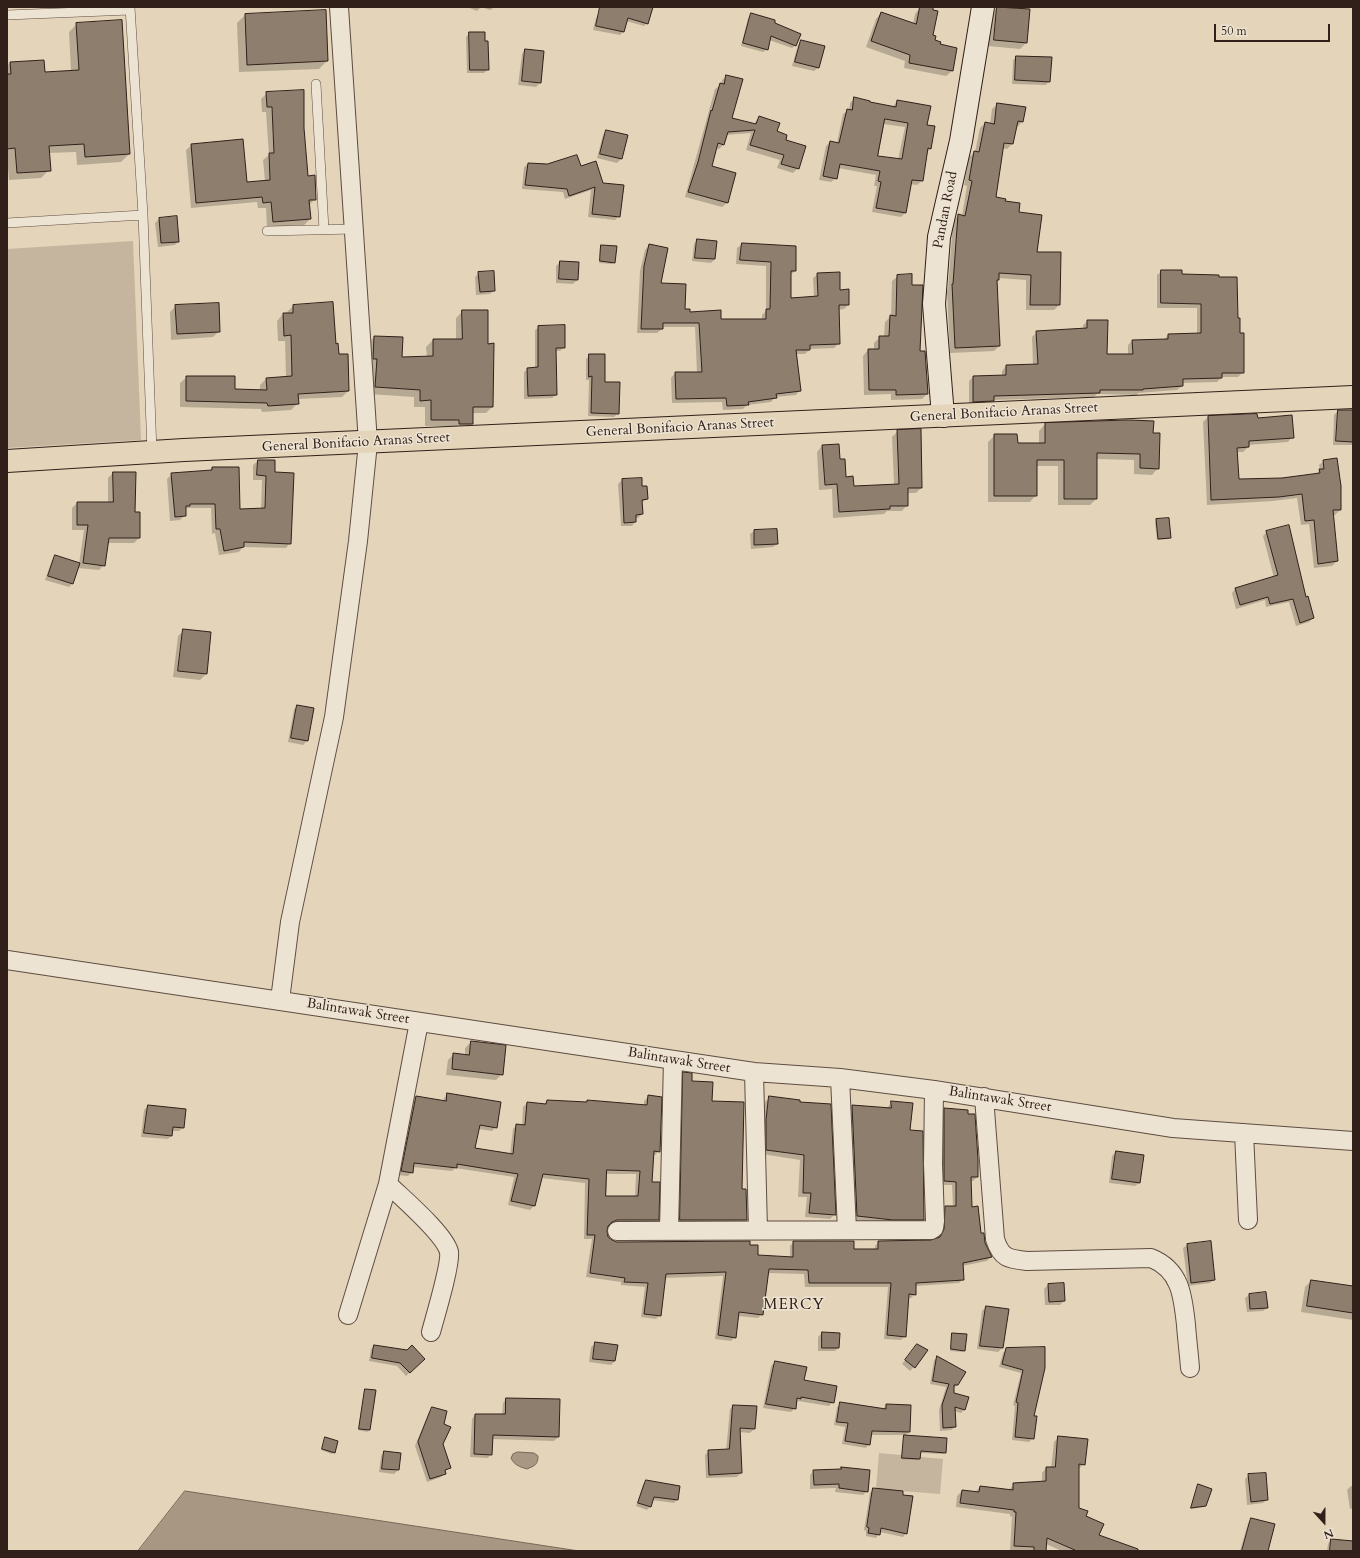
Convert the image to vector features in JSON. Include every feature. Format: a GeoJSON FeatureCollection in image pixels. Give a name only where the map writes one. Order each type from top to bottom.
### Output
{"type":"FeatureCollection","features":[{"type":"Feature","properties":{"kind":"main road","name":"General Bonifacio Aranas Street"},"geometry":{"type":"LineString","coordinates":[[7,461],[152,452],[1353,397]]}},
{"type":"Feature","properties":{"kind":"street"},"geometry":{"type":"LineString","coordinates":[[280,1000],[290,922],[334,717],[358,541],[368,443],[339,7]]}},
{"type":"Feature","properties":{"kind":"street","name":"Pandan Road"},"geometry":{"type":"LineString","coordinates":[[943,416],[934,304],[938,237],[961,141],[983,7]]}},
{"type":"Feature","properties":{"kind":"street","name":"Balintawak Street"},"geometry":{"type":"LineString","coordinates":[[7,960],[754,1072],[840,1078],[934,1090],[1173,1128],[1353,1141]]}},
{"type":"Feature","properties":{"kind":"street"},"geometry":{"type":"LineString","coordinates":[[348,1315],[388,1184],[419,1022]]}},
{"type":"Feature","properties":{"kind":"street"},"geometry":{"type":"LineString","coordinates":[[669,1230],[673,1060]]}},
{"type":"Feature","properties":{"kind":"street"},"geometry":{"type":"LineString","coordinates":[[754,1072],[758,1230]]}},
{"type":"Feature","properties":{"kind":"street"},"geometry":{"type":"LineString","coordinates":[[840,1078],[848,1230]]}},
{"type":"Feature","properties":{"kind":"street"},"geometry":{"type":"LineString","coordinates":[[617,1231],[931,1230],[934,1228],[936,1221],[933,1164],[934,1090]]}},
{"type":"Feature","properties":{"kind":"street"},"geometry":{"type":"LineString","coordinates":[[984,1097],[995,1239],[998,1248],[1003,1255],[1012,1260],[1027,1261],[1152,1258],[1161,1262],[1170,1271],[1178,1283],[1183,1300],[1190,1368]]}},
{"type":"Feature","properties":{"kind":"street"},"geometry":{"type":"LineString","coordinates":[[1244,1133],[1248,1220]]}},
{"type":"Feature","properties":{"kind":"street"},"geometry":{"type":"LineString","coordinates":[[388,1184],[437,1232],[449,1252],[447,1268],[431,1332]]}},
{"type":"Feature","properties":{"kind":"lane"},"geometry":{"type":"LineString","coordinates":[[7,15],[130,9],[143,215],[152,452]]}},
{"type":"Feature","properties":{"kind":"lane"},"geometry":{"type":"LineString","coordinates":[[316,84],[324,230]]}},
{"type":"Feature","properties":{"kind":"lane"},"geometry":{"type":"LineString","coordinates":[[7,223],[143,215]]}},
{"type":"Feature","properties":{"kind":"lane"},"geometry":{"type":"LineString","coordinates":[[267,231],[354,229]]}},
{"type":"Feature","properties":{"kind":"shaded area"},"geometry":{"type":"Polygon","coordinates":[[[133,241],[141,440],[7,448],[7,249],[133,241]]]}},
{"type":"Feature","properties":{"kind":"shaded area"},"geometry":{"type":"Polygon","coordinates":[[[518,1452],[534,1453],[538,1456],[534,1466],[527,1469],[514,1462],[511,1458],[513,1454],[518,1452]]]}},
{"type":"Feature","properties":{"kind":"shaded area"},"geometry":{"type":"Polygon","coordinates":[[[879,1453],[943,1459],[940,1494],[876,1489],[879,1453]]]}},
{"type":"Feature","properties":{"kind":"shaded area"},"geometry":{"type":"Polygon","coordinates":[[[185,1491],[579,1551],[138,1551],[185,1491]]]}},
{"type":"Feature","properties":{"kind":"building"},"geometry":{"type":"Polygon","coordinates":[[[600,7],[653,7],[648,24],[628,18],[624,32],[596,26],[600,7]]]}},
{"type":"Feature","properties":{"kind":"building"},"geometry":{"type":"Polygon","coordinates":[[[920,7],[933,7],[933,10],[938,11],[933,35],[936,36],[935,40],[941,42],[940,44],[957,48],[953,71],[909,63],[910,55],[871,41],[881,12],[916,24],[920,7]]]}},
{"type":"Feature","properties":{"kind":"building"},"geometry":{"type":"Polygon","coordinates":[[[997,7],[1030,9],[1027,43],[994,40],[997,7]]]}},
{"type":"Feature","properties":{"kind":"building"},"geometry":{"type":"Polygon","coordinates":[[[326,10],[328,61],[247,65],[245,14],[326,10]]]}},
{"type":"Feature","properties":{"kind":"building"},"geometry":{"type":"Polygon","coordinates":[[[751,13],[775,20],[775,23],[801,34],[796,46],[771,36],[768,50],[743,43],[751,13]]]}},
{"type":"Feature","properties":{"kind":"building"},"geometry":{"type":"Polygon","coordinates":[[[122,20],[130,154],[85,157],[84,144],[49,146],[51,171],[17,173],[15,148],[7,149],[7,74],[11,74],[10,62],[44,60],[45,72],[79,70],[76,23],[122,20]]]}},
{"type":"Feature","properties":{"kind":"building"},"geometry":{"type":"Polygon","coordinates":[[[469,32],[485,32],[485,41],[488,41],[489,70],[470,70],[469,32]]]}},
{"type":"Feature","properties":{"kind":"building"},"geometry":{"type":"Polygon","coordinates":[[[801,40],[825,46],[819,68],[795,62],[801,40]]]}},
{"type":"Feature","properties":{"kind":"building"},"geometry":{"type":"Polygon","coordinates":[[[525,49],[544,51],[541,83],[522,81],[525,49]]]}},
{"type":"Feature","properties":{"kind":"building"},"geometry":{"type":"Polygon","coordinates":[[[1016,56],[1052,57],[1050,82],[1015,80],[1016,56]]]}},
{"type":"Feature","properties":{"kind":"building"},"geometry":{"type":"Polygon","coordinates":[[[726,75],[743,79],[732,118],[756,124],[759,116],[780,123],[777,131],[787,135],[786,140],[806,146],[799,169],[781,164],[784,155],[750,145],[755,130],[728,132],[724,145],[718,143],[712,166],[736,173],[728,203],[688,192],[698,162],[711,110],[712,111],[720,83],[724,84],[726,75]]]}},
{"type":"Feature","properties":{"kind":"building"},"geometry":{"type":"Polygon","coordinates":[[[304,90],[304,128],[308,176],[315,175],[316,200],[309,200],[311,219],[273,222],[271,202],[263,203],[262,197],[196,203],[191,144],[243,139],[247,182],[270,180],[269,153],[274,153],[272,107],[267,107],[266,92],[304,90]]]}},
{"type":"Feature","properties":{"kind":"building"},"geometry":{"type":"Polygon","coordinates":[[[854,97],[896,107],[897,100],[931,106],[927,125],[935,126],[931,149],[928,148],[923,181],[912,180],[906,213],[876,208],[881,182],[878,181],[880,171],[840,164],[837,179],[823,176],[830,141],[839,143],[847,109],[852,110],[854,97]],[[885,119],[878,156],[902,159],[908,123],[885,119]]]}},
{"type":"Feature","properties":{"kind":"building"},"geometry":{"type":"Polygon","coordinates":[[[997,103],[1026,107],[1023,122],[1018,121],[1013,144],[1004,143],[996,197],[1006,199],[1005,201],[1020,203],[1019,212],[1042,215],[1037,252],[1061,252],[1060,305],[1030,305],[1031,275],[999,273],[999,280],[997,280],[1000,346],[955,348],[952,284],[958,214],[965,216],[972,181],[969,180],[974,151],[979,152],[985,122],[994,124],[997,103]]]}},
{"type":"Feature","properties":{"kind":"building"},"geometry":{"type":"Polygon","coordinates":[[[606,130],[628,135],[622,159],[600,154],[606,130]]]}},
{"type":"Feature","properties":{"kind":"building"},"geometry":{"type":"Polygon","coordinates":[[[577,155],[581,166],[596,161],[603,183],[624,185],[620,217],[592,214],[595,187],[569,196],[567,189],[525,185],[528,163],[547,164],[577,155]]]}},
{"type":"Feature","properties":{"kind":"building"},"geometry":{"type":"Polygon","coordinates":[[[177,216],[179,242],[161,243],[159,218],[177,216]]]}},
{"type":"Feature","properties":{"kind":"building"},"geometry":{"type":"Polygon","coordinates":[[[697,239],[717,241],[715,259],[695,258],[697,239]]]}},
{"type":"Feature","properties":{"kind":"building"},"geometry":{"type":"Polygon","coordinates":[[[742,243],[796,246],[796,271],[791,271],[791,298],[818,296],[817,273],[840,272],[840,290],[849,289],[849,305],[839,305],[840,344],[810,345],[810,350],[796,350],[801,391],[776,394],[777,398],[748,402],[749,405],[727,406],[726,398],[676,399],[675,372],[702,372],[699,323],[663,323],[663,329],[641,329],[644,266],[649,244],[668,248],[661,283],[686,284],[685,309],[690,309],[690,312],[721,310],[721,319],[766,319],[766,309],[770,309],[771,262],[740,260],[742,243]]]}},
{"type":"Feature","properties":{"kind":"building"},"geometry":{"type":"Polygon","coordinates":[[[601,245],[617,246],[615,263],[600,261],[601,245]]]}},
{"type":"Feature","properties":{"kind":"building"},"geometry":{"type":"Polygon","coordinates":[[[560,261],[579,262],[578,280],[559,279],[560,261]]]}},
{"type":"Feature","properties":{"kind":"building"},"geometry":{"type":"Polygon","coordinates":[[[1161,270],[1182,270],[1182,274],[1237,277],[1238,318],[1240,318],[1240,333],[1244,333],[1244,373],[1222,373],[1222,378],[1183,379],[1183,386],[1143,390],[1100,390],[1100,393],[994,396],[994,401],[973,402],[973,376],[1006,375],[1006,365],[1038,364],[1036,331],[1087,328],[1087,320],[1108,320],[1107,354],[1133,354],[1132,340],[1168,339],[1168,334],[1201,333],[1201,304],[1161,303],[1161,270]]]}},
{"type":"Feature","properties":{"kind":"building"},"geometry":{"type":"Polygon","coordinates":[[[494,271],[495,291],[480,292],[478,272],[494,271]]]}},
{"type":"Feature","properties":{"kind":"building"},"geometry":{"type":"Polygon","coordinates":[[[912,274],[912,285],[923,285],[920,351],[925,351],[928,394],[896,395],[896,390],[869,390],[868,349],[879,349],[879,336],[889,336],[890,315],[896,316],[897,275],[912,274]]]}},
{"type":"Feature","properties":{"kind":"building"},"geometry":{"type":"Polygon","coordinates":[[[333,302],[336,344],[338,343],[339,354],[348,354],[349,391],[298,394],[299,404],[268,406],[267,403],[186,401],[186,376],[235,376],[235,389],[267,390],[266,378],[292,376],[291,335],[284,336],[283,313],[293,313],[293,305],[333,302]]]}},
{"type":"Feature","properties":{"kind":"building"},"geometry":{"type":"Polygon","coordinates":[[[219,303],[220,332],[177,334],[175,305],[219,303]]]}},
{"type":"Feature","properties":{"kind":"building"},"geometry":{"type":"Polygon","coordinates":[[[462,310],[488,310],[488,344],[494,343],[493,407],[473,407],[473,424],[459,424],[459,420],[431,420],[431,400],[420,401],[420,390],[375,387],[377,359],[373,359],[374,336],[403,337],[402,357],[433,356],[433,339],[462,339],[462,310]]]}},
{"type":"Feature","properties":{"kind":"building"},"geometry":{"type":"Polygon","coordinates":[[[565,325],[565,348],[556,348],[557,395],[528,396],[527,368],[538,367],[538,326],[565,325]]]}},
{"type":"Feature","properties":{"kind":"building"},"geometry":{"type":"Polygon","coordinates":[[[589,354],[605,354],[605,382],[620,382],[619,414],[591,413],[592,376],[589,377],[589,354]]]}},
{"type":"Feature","properties":{"kind":"building"},"geometry":{"type":"Polygon","coordinates":[[[1338,410],[1353,410],[1353,442],[1336,441],[1338,410]]]}},
{"type":"Feature","properties":{"kind":"building"},"geometry":{"type":"Polygon","coordinates":[[[1257,414],[1258,418],[1292,415],[1294,438],[1249,441],[1249,447],[1237,448],[1239,479],[1282,478],[1320,473],[1319,469],[1324,469],[1323,460],[1337,458],[1341,486],[1341,510],[1333,510],[1338,561],[1318,564],[1314,520],[1305,521],[1302,494],[1279,497],[1211,500],[1208,416],[1257,414]]]}},
{"type":"Feature","properties":{"kind":"building"},"geometry":{"type":"Polygon","coordinates":[[[1129,420],[1154,421],[1153,433],[1160,433],[1159,469],[1140,468],[1140,454],[1097,453],[1097,499],[1064,499],[1064,460],[1037,460],[1037,496],[994,496],[994,434],[1017,434],[1018,443],[1045,443],[1045,423],[1129,420]]]}},
{"type":"Feature","properties":{"kind":"building"},"geometry":{"type":"Polygon","coordinates":[[[921,429],[922,488],[908,488],[908,506],[890,506],[890,509],[839,512],[837,484],[825,485],[822,445],[839,444],[840,459],[845,459],[846,477],[853,476],[854,486],[899,484],[897,430],[921,429]]]}},
{"type":"Feature","properties":{"kind":"building"},"geometry":{"type":"Polygon","coordinates":[[[258,460],[275,460],[275,472],[294,473],[291,544],[244,542],[244,547],[224,551],[220,529],[216,529],[215,504],[190,504],[190,506],[186,506],[186,516],[175,517],[171,473],[212,470],[212,467],[239,467],[240,509],[265,508],[266,476],[257,475],[258,460]]]}},
{"type":"Feature","properties":{"kind":"building"},"geometry":{"type":"Polygon","coordinates":[[[113,472],[136,472],[135,512],[140,512],[140,538],[109,538],[105,566],[83,563],[88,525],[77,525],[77,502],[113,502],[113,472]]]}},
{"type":"Feature","properties":{"kind":"building"},"geometry":{"type":"Polygon","coordinates":[[[642,478],[642,486],[647,486],[648,499],[642,500],[643,514],[636,515],[636,522],[624,523],[622,479],[642,478]]]}},
{"type":"Feature","properties":{"kind":"building"},"geometry":{"type":"Polygon","coordinates":[[[1169,518],[1171,538],[1158,539],[1156,519],[1169,518]]]}},
{"type":"Feature","properties":{"kind":"building"},"geometry":{"type":"Polygon","coordinates":[[[1289,525],[1306,597],[1308,596],[1314,618],[1300,623],[1293,599],[1270,604],[1268,597],[1240,605],[1235,588],[1278,575],[1266,531],[1289,525]]]}},
{"type":"Feature","properties":{"kind":"building"},"geometry":{"type":"Polygon","coordinates":[[[777,529],[778,544],[754,545],[754,530],[777,529]]]}},
{"type":"Feature","properties":{"kind":"building"},"geometry":{"type":"Polygon","coordinates":[[[55,555],[80,563],[73,584],[48,576],[55,555]]]}},
{"type":"Feature","properties":{"kind":"building"},"geometry":{"type":"Polygon","coordinates":[[[183,629],[211,632],[207,674],[178,671],[183,629]]]}},
{"type":"Feature","properties":{"kind":"building"},"geometry":{"type":"Polygon","coordinates":[[[297,705],[314,708],[308,741],[291,738],[297,705]]]}},
{"type":"Feature","properties":{"kind":"building"},"geometry":{"type":"Polygon","coordinates":[[[471,1041],[506,1045],[503,1075],[452,1069],[453,1053],[469,1055],[471,1041]]]}},
{"type":"Feature","properties":{"kind":"building"},"geometry":{"type":"Polygon","coordinates":[[[683,1072],[692,1073],[692,1081],[713,1082],[712,1101],[744,1102],[742,1189],[746,1189],[747,1220],[680,1220],[683,1072]]]}},
{"type":"Feature","properties":{"kind":"building"},"geometry":{"type":"Polygon","coordinates":[[[447,1093],[501,1102],[497,1128],[480,1125],[475,1148],[513,1154],[516,1124],[525,1125],[527,1102],[546,1104],[547,1100],[587,1102],[587,1100],[647,1105],[648,1095],[662,1097],[660,1152],[654,1151],[652,1182],[660,1182],[659,1220],[617,1220],[608,1226],[608,1237],[617,1242],[750,1241],[750,1245],[758,1245],[758,1255],[793,1257],[793,1241],[854,1241],[854,1249],[878,1249],[878,1241],[931,1240],[940,1237],[944,1229],[945,1206],[956,1206],[956,1182],[944,1181],[944,1108],[968,1110],[968,1114],[975,1114],[978,1160],[978,1177],[971,1177],[972,1207],[978,1206],[981,1233],[984,1233],[985,1243],[992,1257],[963,1263],[964,1280],[916,1283],[916,1295],[909,1294],[906,1337],[887,1335],[891,1283],[809,1283],[808,1270],[769,1269],[763,1315],[739,1312],[736,1338],[718,1335],[726,1272],[666,1274],[661,1316],[644,1314],[648,1283],[624,1282],[625,1278],[590,1273],[595,1235],[587,1235],[589,1179],[543,1174],[535,1206],[511,1201],[518,1174],[457,1164],[457,1168],[414,1163],[413,1173],[401,1171],[416,1096],[446,1101],[447,1093]],[[607,1170],[606,1196],[638,1196],[640,1171],[607,1170]]]}},
{"type":"Feature","properties":{"kind":"building"},"geometry":{"type":"Polygon","coordinates":[[[769,1096],[800,1100],[800,1102],[831,1104],[836,1215],[809,1213],[811,1193],[803,1193],[804,1155],[766,1150],[766,1120],[769,1096]]]}},
{"type":"Feature","properties":{"kind":"building"},"geometry":{"type":"Polygon","coordinates":[[[891,1101],[913,1103],[910,1130],[923,1131],[924,1220],[893,1220],[857,1216],[852,1105],[891,1108],[891,1101]]]}},
{"type":"Feature","properties":{"kind":"building"},"geometry":{"type":"Polygon","coordinates":[[[148,1105],[186,1109],[184,1128],[173,1127],[172,1136],[144,1133],[148,1105]]]}},
{"type":"Feature","properties":{"kind":"building"},"geometry":{"type":"Polygon","coordinates":[[[1116,1151],[1144,1155],[1140,1183],[1112,1179],[1116,1151]]]}},
{"type":"Feature","properties":{"kind":"building"},"geometry":{"type":"Polygon","coordinates":[[[1211,1241],[1215,1280],[1191,1283],[1187,1244],[1211,1241]]]}},
{"type":"Feature","properties":{"kind":"building"},"geometry":{"type":"Polygon","coordinates":[[[1311,1280],[1353,1286],[1353,1313],[1307,1306],[1311,1280]]]}},
{"type":"Feature","properties":{"kind":"building"},"geometry":{"type":"Polygon","coordinates":[[[1064,1283],[1065,1301],[1049,1302],[1048,1284],[1064,1283]]]}},
{"type":"Feature","properties":{"kind":"building"},"geometry":{"type":"Polygon","coordinates":[[[1266,1292],[1268,1308],[1250,1309],[1249,1294],[1266,1292]]]}},
{"type":"Feature","properties":{"kind":"building"},"geometry":{"type":"Polygon","coordinates":[[[986,1306],[1009,1309],[1003,1348],[980,1346],[986,1306]]]}},
{"type":"Feature","properties":{"kind":"building"},"geometry":{"type":"Polygon","coordinates":[[[822,1332],[840,1333],[839,1348],[822,1348],[822,1332]]]}},
{"type":"Feature","properties":{"kind":"building"},"geometry":{"type":"Polygon","coordinates":[[[952,1333],[967,1334],[965,1351],[951,1349],[952,1333]]]}},
{"type":"Feature","properties":{"kind":"building"},"geometry":{"type":"Polygon","coordinates":[[[595,1342],[618,1345],[615,1361],[593,1359],[595,1342]]]}},
{"type":"Feature","properties":{"kind":"building"},"geometry":{"type":"Polygon","coordinates":[[[917,1344],[928,1350],[915,1368],[905,1360],[917,1344]]]}},
{"type":"Feature","properties":{"kind":"building"},"geometry":{"type":"Polygon","coordinates":[[[374,1345],[407,1350],[412,1345],[425,1359],[410,1373],[400,1363],[372,1358],[374,1345]]]}},
{"type":"Feature","properties":{"kind":"building"},"geometry":{"type":"Polygon","coordinates":[[[1045,1347],[1045,1368],[1034,1416],[1037,1416],[1034,1439],[1015,1437],[1018,1403],[1016,1402],[1023,1370],[1002,1364],[1006,1348],[1045,1347]]]}},
{"type":"Feature","properties":{"kind":"building"},"geometry":{"type":"Polygon","coordinates":[[[937,1356],[966,1372],[958,1385],[954,1385],[954,1393],[969,1397],[965,1410],[955,1407],[956,1427],[943,1428],[942,1405],[949,1384],[933,1381],[937,1356]]]}},
{"type":"Feature","properties":{"kind":"building"},"geometry":{"type":"Polygon","coordinates":[[[775,1361],[807,1367],[804,1380],[837,1386],[834,1403],[801,1397],[801,1399],[797,1398],[796,1409],[766,1404],[775,1361]]]}},
{"type":"Feature","properties":{"kind":"building"},"geometry":{"type":"Polygon","coordinates":[[[365,1389],[376,1390],[370,1430],[359,1429],[365,1389]]]}},
{"type":"Feature","properties":{"kind":"building"},"geometry":{"type":"Polygon","coordinates":[[[506,1398],[560,1399],[559,1437],[493,1435],[492,1455],[474,1454],[475,1414],[505,1414],[506,1398]]]}},
{"type":"Feature","properties":{"kind":"building"},"geometry":{"type":"Polygon","coordinates":[[[840,1402],[886,1409],[886,1404],[911,1405],[910,1432],[872,1431],[870,1445],[845,1441],[848,1423],[837,1422],[840,1402]]]}},
{"type":"Feature","properties":{"kind":"building"},"geometry":{"type":"Polygon","coordinates":[[[733,1405],[757,1406],[755,1429],[740,1428],[742,1473],[709,1475],[708,1450],[729,1449],[733,1405]]]}},
{"type":"Feature","properties":{"kind":"building"},"geometry":{"type":"Polygon","coordinates":[[[432,1407],[447,1411],[444,1424],[451,1427],[443,1444],[451,1468],[445,1470],[446,1474],[430,1479],[418,1442],[432,1407]]]}},
{"type":"Feature","properties":{"kind":"building"},"geometry":{"type":"Polygon","coordinates":[[[904,1435],[947,1438],[946,1453],[921,1451],[920,1459],[902,1458],[904,1435]]]}},
{"type":"Feature","properties":{"kind":"building"},"geometry":{"type":"Polygon","coordinates":[[[1058,1436],[1088,1439],[1085,1465],[1079,1464],[1079,1508],[1088,1511],[1086,1516],[1104,1524],[1099,1535],[1138,1549],[1138,1551],[1077,1551],[1047,1538],[1046,1551],[1034,1551],[1034,1547],[1014,1546],[1016,1512],[1014,1512],[1014,1510],[960,1503],[962,1490],[979,1492],[980,1486],[1013,1490],[1013,1483],[1046,1481],[1046,1467],[1055,1467],[1058,1436]]]}},
{"type":"Feature","properties":{"kind":"building"},"geometry":{"type":"Polygon","coordinates":[[[325,1437],[338,1441],[335,1453],[322,1449],[325,1437]]]}},
{"type":"Feature","properties":{"kind":"building"},"geometry":{"type":"Polygon","coordinates":[[[384,1451],[401,1453],[399,1470],[382,1469],[384,1451]]]}},
{"type":"Feature","properties":{"kind":"building"},"geometry":{"type":"Polygon","coordinates":[[[841,1467],[870,1470],[868,1492],[839,1488],[839,1484],[814,1485],[813,1470],[841,1469],[841,1467]]]}},
{"type":"Feature","properties":{"kind":"building"},"geometry":{"type":"Polygon","coordinates":[[[1266,1473],[1268,1500],[1251,1502],[1248,1474],[1266,1473]]]}},
{"type":"Feature","properties":{"kind":"building"},"geometry":{"type":"Polygon","coordinates":[[[646,1480],[680,1486],[678,1500],[654,1497],[651,1507],[638,1503],[646,1480]]]}},
{"type":"Feature","properties":{"kind":"building"},"geometry":{"type":"Polygon","coordinates":[[[1198,1484],[1212,1489],[1206,1506],[1191,1508],[1198,1484]]]}},
{"type":"Feature","properties":{"kind":"building"},"geometry":{"type":"Polygon","coordinates":[[[873,1488],[903,1491],[903,1495],[913,1496],[907,1534],[881,1528],[880,1535],[868,1533],[869,1528],[867,1527],[873,1488]]]}},
{"type":"Feature","properties":{"kind":"building"},"geometry":{"type":"Polygon","coordinates":[[[1251,1518],[1275,1524],[1268,1551],[1242,1551],[1251,1518]]]}},
{"type":"Feature","properties":{"kind":"building"},"geometry":{"type":"Polygon","coordinates":[[[1331,1539],[1353,1541],[1353,1551],[1330,1551],[1331,1539]]]}},
{"type":"Feature","properties":{"kind":"district","name":"MERCY"},"geometry":{"type":"Point","coordinates":[794,1306]}}]}
